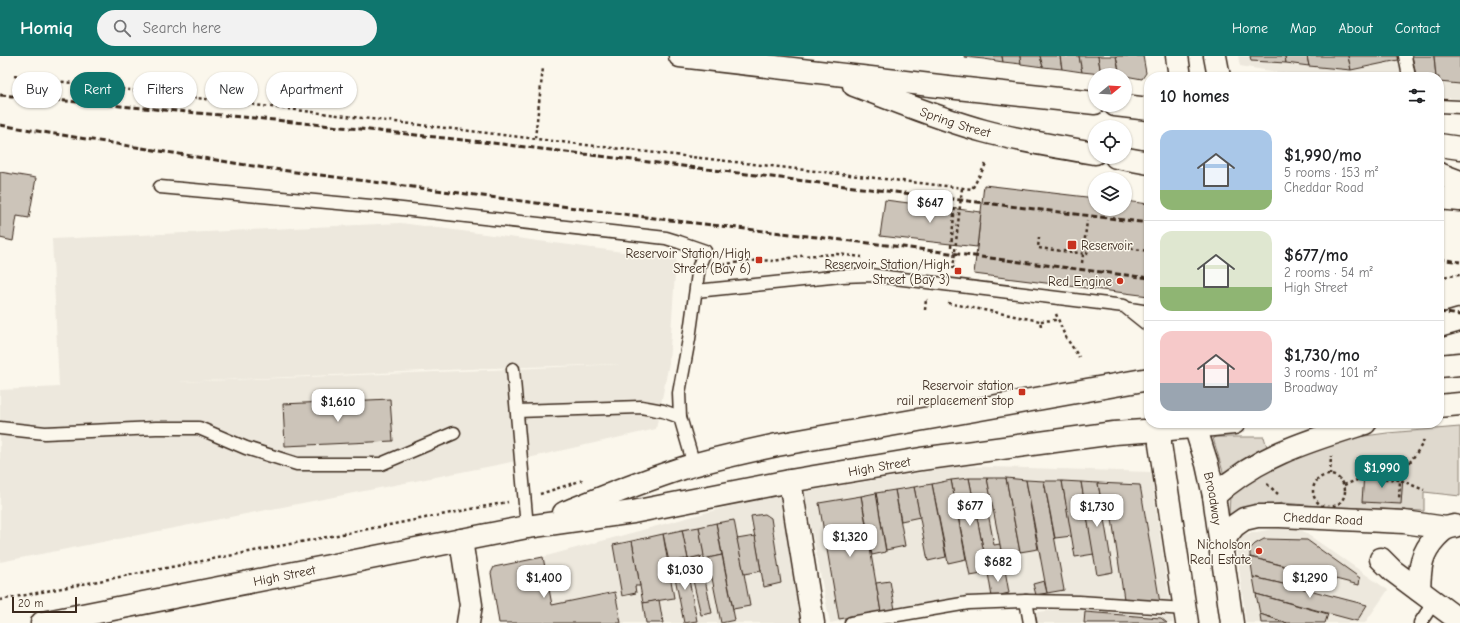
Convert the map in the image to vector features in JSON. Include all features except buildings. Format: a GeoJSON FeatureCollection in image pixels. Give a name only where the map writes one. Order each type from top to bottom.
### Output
{"type":"FeatureCollection","features":[{"type":"Feature","properties":{"kind":"main road","name":"Spring Street"},"geometry":{"type":"LineString","coordinates":[[680,56],[766,61],[821,72],[1088,102]]}},
{"type":"Feature","properties":{"kind":"main road"},"geometry":{"type":"LineString","coordinates":[[1177,56],[1179,72]]}},
{"type":"Feature","properties":{"kind":"main road"},"geometry":{"type":"LineString","coordinates":[[1215,56],[1218,72]]}},
{"type":"Feature","properties":{"kind":"main road","name":"Spring Street"},"geometry":{"type":"LineString","coordinates":[[821,72],[984,132],[1088,153]]}},
{"type":"Feature","properties":{"kind":"main road"},"geometry":{"type":"LineString","coordinates":[[948,87],[951,121]]}},
{"type":"Feature","properties":{"kind":"main road"},"geometry":{"type":"LineString","coordinates":[[1132,107],[1144,108]]}},
{"type":"Feature","properties":{"kind":"main road"},"geometry":{"type":"LineString","coordinates":[[1444,146],[1460,148]]}},
{"type":"Feature","properties":{"kind":"main road"},"geometry":{"type":"LineString","coordinates":[[1132,160],[1144,162]]}},
{"type":"Feature","properties":{"kind":"main road"},"geometry":{"type":"LineString","coordinates":[[1444,176],[1460,182]]}},
{"type":"Feature","properties":{"kind":"main road"},"geometry":{"type":"LineString","coordinates":[[1444,198],[1460,200]]}},
{"type":"Feature","properties":{"kind":"main road"},"geometry":{"type":"LineString","coordinates":[[1444,325],[1460,320]]}},
{"type":"Feature","properties":{"kind":"main road"},"geometry":{"type":"LineString","coordinates":[[1444,366],[1460,364]]}},
{"type":"Feature","properties":{"kind":"main road","name":"High Street"},"geometry":{"type":"LineString","coordinates":[[527,527],[644,482],[694,465],[777,445],[1144,380]]}},
{"type":"Feature","properties":{"kind":"main road"},"geometry":{"type":"LineString","coordinates":[[1444,406],[1460,404]]}},
{"type":"Feature","properties":{"kind":"main road"},"geometry":{"type":"LineString","coordinates":[[1444,411],[1460,413]]}},
{"type":"Feature","properties":{"kind":"main road","name":"High Street"},"geometry":{"type":"LineString","coordinates":[[42,623],[98,618],[527,527],[633,512],[790,481],[921,459],[1147,428]]}},
{"type":"Feature","properties":{"kind":"main road"},"geometry":{"type":"LineString","coordinates":[[1160,428],[1160,444],[1186,616]]}},
{"type":"Feature","properties":{"kind":"main road","name":"Broadway"},"geometry":{"type":"LineString","coordinates":[[1195,428],[1207,464],[1214,496],[1232,623]]}},
{"type":"Feature","properties":{"kind":"main road"},"geometry":{"type":"LineString","coordinates":[[1214,496],[1240,474],[1271,456],[1303,443],[1350,428]]}},
{"type":"Feature","properties":{"kind":"main road"},"geometry":{"type":"LineString","coordinates":[[694,465],[697,499]]}},
{"type":"Feature","properties":{"kind":"main road"},"geometry":{"type":"LineString","coordinates":[[790,481],[813,623]]}},
{"type":"Feature","properties":{"kind":"main road","name":"Cheddar Road"},"geometry":{"type":"LineString","coordinates":[[1221,553],[1227,535],[1234,526],[1244,519],[1257,516],[1404,522],[1453,527]]}},
{"type":"Feature","properties":{"kind":"main road","name":"Cheddar Road"},"geometry":{"type":"LineString","coordinates":[[1426,596],[1421,561],[1424,553],[1434,539],[1453,527]]}},
{"type":"Feature","properties":{"kind":"main road"},"geometry":{"type":"LineString","coordinates":[[453,542],[471,605],[467,623]]}},
{"type":"Feature","properties":{"kind":"main road"},"geometry":{"type":"LineString","coordinates":[[1381,559],[1393,571],[1460,621]]}},
{"type":"Feature","properties":{"kind":"lane"},"geometry":{"type":"LineString","coordinates":[[1405,56],[1408,72]]}},
{"type":"Feature","properties":{"kind":"lane"},"geometry":{"type":"LineString","coordinates":[[1444,106],[1460,108]]}},
{"type":"Feature","properties":{"kind":"lane"},"geometry":{"type":"LineString","coordinates":[[160,187],[268,198],[393,208],[673,240],[705,251],[699,266],[679,393],[680,417],[694,465]]}},
{"type":"Feature","properties":{"kind":"lane"},"geometry":{"type":"LineString","coordinates":[[696,291],[841,276],[870,275],[1124,306],[1144,311]]}},
{"type":"Feature","properties":{"kind":"lane"},"geometry":{"type":"LineString","coordinates":[[1129,308],[1144,322]]}},
{"type":"Feature","properties":{"kind":"lane"},"geometry":{"type":"LineString","coordinates":[[513,369],[527,527]]}},
{"type":"Feature","properties":{"kind":"lane"},"geometry":{"type":"LineString","coordinates":[[517,411],[641,407],[662,411],[680,417]]}},
{"type":"Feature","properties":{"kind":"lane"},"geometry":{"type":"LineString","coordinates":[[0,428],[44,433],[156,428],[199,428],[246,448],[297,464],[381,464],[454,433]]}},
{"type":"Feature","properties":{"kind":"lane"},"geometry":{"type":"LineString","coordinates":[[1420,623],[1426,596]]}},
{"type":"Feature","properties":{"kind":"lane"},"geometry":{"type":"LineString","coordinates":[[1026,601],[1030,623]]}},
{"type":"Feature","properties":{"kind":"lane"},"geometry":{"type":"LineString","coordinates":[[850,623],[968,603],[1026,601],[1079,602],[1186,616]]}},
{"type":"Feature","properties":{"kind":"path"},"geometry":{"type":"LineString","coordinates":[[536,138],[543,68]]}},
{"type":"Feature","properties":{"kind":"path"},"geometry":{"type":"LineString","coordinates":[[62,82],[972,189],[987,162]]}},
{"type":"Feature","properties":{"kind":"path"},"geometry":{"type":"LineString","coordinates":[[953,270],[962,188]]}},
{"type":"Feature","properties":{"kind":"path"},"geometry":{"type":"LineString","coordinates":[[950,247],[955,205]]}},
{"type":"Feature","properties":{"kind":"path"},"geometry":{"type":"LineString","coordinates":[[1082,263],[1087,221]]}},
{"type":"Feature","properties":{"kind":"path"},"geometry":{"type":"LineString","coordinates":[[1039,237],[1038,248],[1087,254],[1089,243]]}},
{"type":"Feature","properties":{"kind":"path"},"geometry":{"type":"LineString","coordinates":[[1084,242],[1144,249]]}},
{"type":"Feature","properties":{"kind":"path"},"geometry":{"type":"LineString","coordinates":[[1444,277],[1460,275]]}},
{"type":"Feature","properties":{"kind":"path"},"geometry":{"type":"LineString","coordinates":[[1052,297],[1058,320],[1065,336],[1080,357]]}},
{"type":"Feature","properties":{"kind":"path"},"geometry":{"type":"LineString","coordinates":[[924,310],[926,299],[933,301]]}},
{"type":"Feature","properties":{"kind":"path"},"geometry":{"type":"LineString","coordinates":[[947,303],[1040,321],[1058,320]]}},
{"type":"Feature","properties":{"kind":"path"},"geometry":{"type":"LineString","coordinates":[[1040,321],[1041,326]]}},
{"type":"Feature","properties":{"kind":"path"},"geometry":{"type":"LineString","coordinates":[[1399,501],[1400,480],[1402,474],[1421,447],[1424,440]]}},
{"type":"Feature","properties":{"kind":"path"},"geometry":{"type":"LineString","coordinates":[[1330,475],[1332,452]]}},
{"type":"Feature","properties":{"kind":"path"},"geometry":{"type":"LineString","coordinates":[[1330,475],[1340,479],[1344,485],[1345,496],[1336,506],[1330,507],[1320,505],[1316,501],[1314,486],[1320,478],[1330,475]]}},
{"type":"Feature","properties":{"kind":"path"},"geometry":{"type":"LineString","coordinates":[[1344,485],[1365,477],[1400,480],[1424,490]]}},
{"type":"Feature","properties":{"kind":"shaded area"},"geometry":{"type":"Polygon","coordinates":[[[1238,56],[1460,56],[1460,99],[1444,97],[1444,72],[1277,72],[1240,66],[1238,56]]]}},
{"type":"Feature","properties":{"kind":"shaded area"},"geometry":{"type":"Polygon","coordinates":[[[401,223],[676,259],[669,363],[656,429],[502,464],[0,562],[0,390],[59,387],[52,239],[401,223]],[[621,364],[178,382],[513,369],[621,364]]]}},
{"type":"Feature","properties":{"kind":"shaded area"},"geometry":{"type":"Polygon","coordinates":[[[1460,427],[1460,496],[1424,492],[1424,511],[1330,507],[1283,503],[1261,506],[1232,515],[1229,514],[1230,495],[1278,463],[1350,438],[1387,433],[1460,427]]]}},
{"type":"Feature","properties":{"kind":"shaded area"},"geometry":{"type":"Polygon","coordinates":[[[1264,437],[1267,447],[1224,475],[1213,438],[1264,437]]]}},
{"type":"Feature","properties":{"kind":"shaded area"},"geometry":{"type":"Polygon","coordinates":[[[960,466],[1151,472],[1170,605],[970,598],[830,623],[804,492],[960,466]]]}},
{"type":"Feature","properties":{"kind":"shaded area"},"geometry":{"type":"Polygon","coordinates":[[[782,492],[806,623],[499,623],[491,573],[494,567],[543,557],[782,492]]]}},
{"type":"Feature","properties":{"kind":"shaded area"},"geometry":{"type":"Polygon","coordinates":[[[1294,525],[1388,590],[1365,623],[1246,623],[1235,536],[1294,525]]]}},
{"type":"Feature","properties":{"kind":"shaded area"},"geometry":{"type":"Polygon","coordinates":[[[1080,609],[1172,617],[1173,623],[1032,623],[1031,613],[1053,610],[1080,609]]]}},
{"type":"Feature","properties":{"kind":"railway"},"geometry":{"type":"LineString","coordinates":[[0,95],[275,120],[501,144],[1144,222]]}},
{"type":"Feature","properties":{"kind":"railway"},"geometry":{"type":"LineString","coordinates":[[0,125],[265,168],[677,221],[886,245],[1144,277]]}},
{"type":"Feature","properties":{"kind":"railway"},"geometry":{"type":"LineString","coordinates":[[1444,260],[1460,262]]}},
{"type":"Feature","properties":{"kind":"railway"},"geometry":{"type":"LineString","coordinates":[[1444,313],[1460,315]]}},
{"type":"Feature","properties":{"kind":"place","name":"Reservoir"},"geometry":{"type":"Point","coordinates":[1072,245]}},
{"type":"Feature","properties":{"kind":"place","name":"Reservoir Station/High Street (Bay 6)"},"geometry":{"type":"Point","coordinates":[759,260]}},
{"type":"Feature","properties":{"kind":"place","name":"Reservoir Station/High Street (Bay 3)"},"geometry":{"type":"Point","coordinates":[958,271]}},
{"type":"Feature","properties":{"kind":"place","name":"Red Engine"},"geometry":{"type":"Point","coordinates":[1120,281]}},
{"type":"Feature","properties":{"kind":"place","name":"Reservoir station rail replacement stop"},"geometry":{"type":"Point","coordinates":[1022,392]}},
{"type":"Feature","properties":{"kind":"place","name":"Nicholson Real Estate"},"geometry":{"type":"Point","coordinates":[1259,551]}}]}
